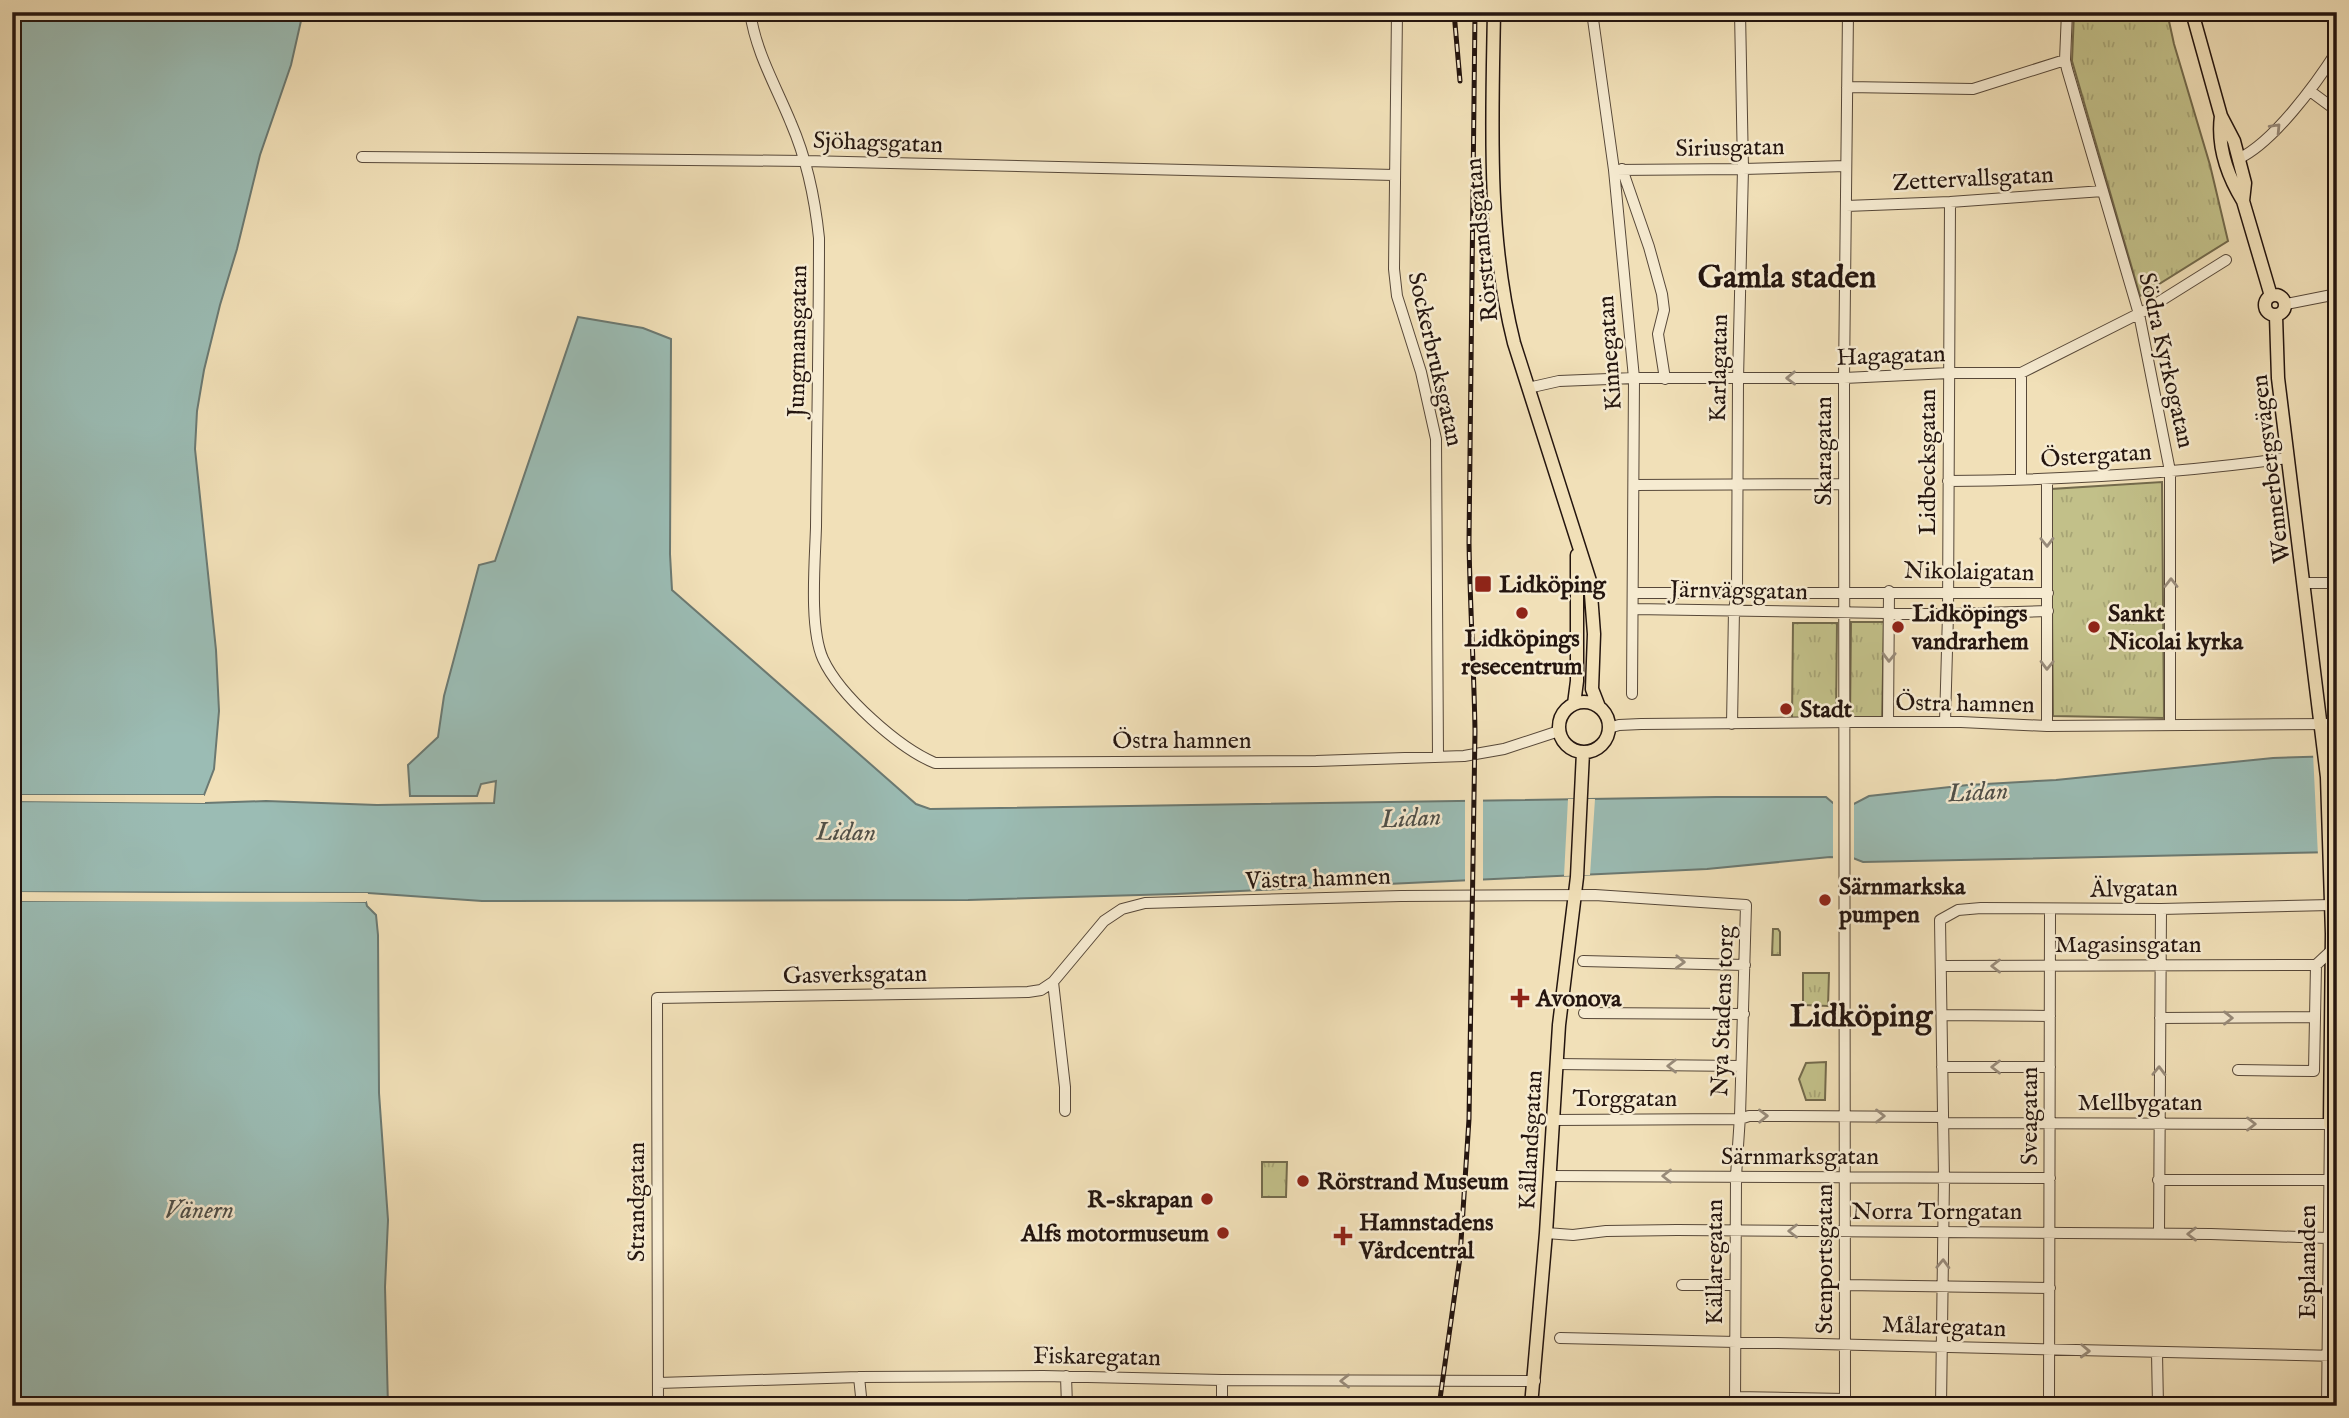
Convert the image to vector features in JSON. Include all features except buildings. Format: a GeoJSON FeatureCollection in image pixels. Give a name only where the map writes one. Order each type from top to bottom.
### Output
{"type":"FeatureCollection","features":[{"type":"Feature","properties":{"kind":"main road","name":"Rörstrandsgatan"},"geometry":{"type":"LineString","coordinates":[[1494,12],[1492,142],[1504,305],[1590,581],[1594,634],[1592,689],[1599,707]]}},
{"type":"Feature","properties":{"kind":"main road"},"geometry":{"type":"LineString","coordinates":[[2192,12],[2221,116],[2230,132],[2245,183],[2244,201]]}},
{"type":"Feature","properties":{"kind":"main road"},"geometry":{"type":"LineString","coordinates":[[2221,116],[2218,135],[2224,157],[2235,187],[2244,201],[2272,296]]}},
{"type":"Feature","properties":{"kind":"main road"},"geometry":{"type":"LineString","coordinates":[[2272,296],[2281,296],[2286,304],[2283,313],[2276,316],[2268,313],[2266,309],[2266,301],[2272,296]]}},
{"type":"Feature","properties":{"kind":"main road","name":"Wennerbergsvägen"},"geometry":{"type":"LineString","coordinates":[[2276,316],[2278,379],[2324,742],[2331,866]]}},
{"type":"Feature","properties":{"kind":"main road","name":"Rörstrandsgatan"},"geometry":{"type":"LineString","coordinates":[[1574,704],[1578,667],[1577,537]]}},
{"type":"Feature","properties":{"kind":"main road"},"geometry":{"type":"LineString","coordinates":[[1587,702],[1599,707],[1609,728],[1607,736],[1598,748],[1583,752],[1567,746],[1559,731],[1562,715],[1574,704],[1587,702]]}},
{"type":"Feature","properties":{"kind":"main road","name":"Kållandsgatan"},"geometry":{"type":"LineString","coordinates":[[1531,1406],[1546,1233],[1556,1065],[1577,877],[1583,752]]}},
{"type":"Feature","properties":{"kind":"main road","name":"Esplanaden"},"geometry":{"type":"LineString","coordinates":[[2331,866],[2333,1124]]}},
{"type":"Feature","properties":{"kind":"street","name":"Jungmansgatan"},"geometry":{"type":"LineString","coordinates":[[750,12],[763,61],[805,161],[816,213],[819,238],[816,623],[818,645],[834,678]]}},
{"type":"Feature","properties":{"kind":"street","name":"Sockerbruksgatan"},"geometry":{"type":"LineString","coordinates":[[1397,12],[1395,285],[1431,412],[1437,449],[1438,757]]}},
{"type":"Feature","properties":{"kind":"street","name":"Kinnegatan"},"geometry":{"type":"LineString","coordinates":[[1592,12],[1618,169],[1634,378],[1632,694]]}},
{"type":"Feature","properties":{"kind":"street","name":"Karlagatan"},"geometry":{"type":"LineString","coordinates":[[1732,724],[1734,610],[1737,592],[1743,169],[1741,12]]}},
{"type":"Feature","properties":{"kind":"street","name":"Skaragatan"},"geometry":{"type":"LineString","coordinates":[[1844,860],[1844,378],[1848,12]]}},
{"type":"Feature","properties":{"kind":"street","name":"Södra Kyrkogatan"},"geometry":{"type":"LineString","coordinates":[[2067,12],[2064,60],[2139,314],[2171,471],[2170,724]]}},
{"type":"Feature","properties":{"kind":"street"},"geometry":{"type":"LineString","coordinates":[[2238,159],[2264,141],[2309,91],[2337,51]]}},
{"type":"Feature","properties":{"kind":"street"},"geometry":{"type":"LineString","coordinates":[[1847,88],[1973,89],[2064,60]]}},
{"type":"Feature","properties":{"kind":"street"},"geometry":{"type":"LineString","coordinates":[[2309,91],[2337,111]]}},
{"type":"Feature","properties":{"kind":"street","name":"Sjöhagsgatan"},"geometry":{"type":"LineString","coordinates":[[362,157],[805,161],[1394,176]]}},
{"type":"Feature","properties":{"kind":"street","name":"Siriusgatan"},"geometry":{"type":"LineString","coordinates":[[1618,169],[1846,166]]}},
{"type":"Feature","properties":{"kind":"street"},"geometry":{"type":"LineString","coordinates":[[1618,169],[1649,247],[1664,303],[1658,334],[1665,379]]}},
{"type":"Feature","properties":{"kind":"street","name":"Zettervallsgatan"},"geometry":{"type":"LineString","coordinates":[[1846,206],[2103,191]]}},
{"type":"Feature","properties":{"kind":"street","name":"Lidbecksgatan"},"geometry":{"type":"LineString","coordinates":[[1945,722],[1950,202]]}},
{"type":"Feature","properties":{"kind":"street","name":"Hagagatan"},"geometry":{"type":"LineString","coordinates":[[1528,388],[1559,381],[1634,378],[1844,378],[2021,373],[2139,314],[2226,260]]}},
{"type":"Feature","properties":{"kind":"street"},"geometry":{"type":"LineString","coordinates":[[2286,304],[2337,294]]}},
{"type":"Feature","properties":{"kind":"street"},"geometry":{"type":"LineString","coordinates":[[2021,373],[2021,480]]}},
{"type":"Feature","properties":{"kind":"street","name":"Östergatan"},"geometry":{"type":"LineString","coordinates":[[1948,481],[2047,480],[2171,471],[2288,458]]}},
{"type":"Feature","properties":{"kind":"street"},"geometry":{"type":"LineString","coordinates":[[2047,480],[2047,726]]}},
{"type":"Feature","properties":{"kind":"street"},"geometry":{"type":"LineString","coordinates":[[1634,485],[1844,484]]}},
{"type":"Feature","properties":{"kind":"street"},"geometry":{"type":"LineString","coordinates":[[2305,583],[2337,583]]}},
{"type":"Feature","properties":{"kind":"street"},"geometry":{"type":"LineString","coordinates":[[1888,722],[1889,592]]}},
{"type":"Feature","properties":{"kind":"street","name":"Järnvägsgatan"},"geometry":{"type":"LineString","coordinates":[[1633,593],[1844,593]]}},
{"type":"Feature","properties":{"kind":"street","name":"Nikolaigatan"},"geometry":{"type":"LineString","coordinates":[[1844,593],[2048,593]]}},
{"type":"Feature","properties":{"kind":"street","name":"Järnvägsgatan"},"geometry":{"type":"LineString","coordinates":[[1633,610],[1889,613]]}},
{"type":"Feature","properties":{"kind":"street","name":"Nikolaigatan"},"geometry":{"type":"LineString","coordinates":[[1889,613],[2048,611]]}},
{"type":"Feature","properties":{"kind":"street","name":"Östra hamnen"},"geometry":{"type":"LineString","coordinates":[[834,678],[865,712],[897,740],[919,756],[936,763],[1316,761],[1438,757],[1485,754],[1559,731]]}},
{"type":"Feature","properties":{"kind":"street","name":"Östra hamnen"},"geometry":{"type":"LineString","coordinates":[[1609,728],[1641,724],[1843,722],[2047,726],[2337,724]]}},
{"type":"Feature","properties":{"kind":"street","name":"Stenportsgatan"},"geometry":{"type":"LineString","coordinates":[[1844,860],[1845,1403]]}},
{"type":"Feature","properties":{"kind":"street","name":"Västra hamnen"},"geometry":{"type":"LineString","coordinates":[[1052,982],[1104,921],[1122,909],[1145,903],[1401,896],[1595,895],[1746,905]]}},
{"type":"Feature","properties":{"kind":"street","name":"Nya Stadens torg"},"geometry":{"type":"LineString","coordinates":[[1740,1119],[1746,905]]}},
{"type":"Feature","properties":{"kind":"street","name":"Älvgatan"},"geometry":{"type":"LineString","coordinates":[[1941,966],[1940,920],[1958,910],[2332,905]]}},
{"type":"Feature","properties":{"kind":"street"},"geometry":{"type":"LineString","coordinates":[[2159,1233],[2161,909]]}},
{"type":"Feature","properties":{"kind":"street","name":"Sveagatan"},"geometry":{"type":"LineString","coordinates":[[2049,1406],[2050,910]]}},
{"type":"Feature","properties":{"kind":"street"},"geometry":{"type":"LineString","coordinates":[[2238,1070],[2314,1071],[2316,965],[2332,950]]}},
{"type":"Feature","properties":{"kind":"street"},"geometry":{"type":"LineString","coordinates":[[1583,961],[1745,965]]}},
{"type":"Feature","properties":{"kind":"street","name":"Magasinsgatan"},"geometry":{"type":"LineString","coordinates":[[1941,966],[2316,965]]}},
{"type":"Feature","properties":{"kind":"street"},"geometry":{"type":"LineString","coordinates":[[1941,966],[1944,1178],[1941,1406]]}},
{"type":"Feature","properties":{"kind":"street"},"geometry":{"type":"LineString","coordinates":[[1052,982],[1065,1087],[1065,1111]]}},
{"type":"Feature","properties":{"kind":"street","name":"Gasverksgatan"},"geometry":{"type":"LineString","coordinates":[[657,998],[1028,992],[1041,990],[1052,982]]}},
{"type":"Feature","properties":{"kind":"street","name":"Strandgatan"},"geometry":{"type":"LineString","coordinates":[[657,998],[658,1406]]}},
{"type":"Feature","properties":{"kind":"street"},"geometry":{"type":"LineString","coordinates":[[1584,1013],[1744,1014]]}},
{"type":"Feature","properties":{"kind":"street"},"geometry":{"type":"LineString","coordinates":[[1942,1015],[2050,1016]]}},
{"type":"Feature","properties":{"kind":"street"},"geometry":{"type":"LineString","coordinates":[[2160,1018],[2314,1017]]}},
{"type":"Feature","properties":{"kind":"street"},"geometry":{"type":"LineString","coordinates":[[1556,1065],[1741,1066]]}},
{"type":"Feature","properties":{"kind":"street"},"geometry":{"type":"LineString","coordinates":[[1942,1067],[2050,1068]]}},
{"type":"Feature","properties":{"kind":"street","name":"Torggatan"},"geometry":{"type":"LineString","coordinates":[[1553,1120],[1740,1119],[1749,1116],[1844,1114]]}},
{"type":"Feature","properties":{"kind":"street","name":"Mellbygatan"},"geometry":{"type":"LineString","coordinates":[[1844,1114],[2051,1123],[2333,1124]]}},
{"type":"Feature","properties":{"kind":"street","name":"Källaregatan"},"geometry":{"type":"LineString","coordinates":[[1735,1401],[1735,1231],[1740,1119]]}},
{"type":"Feature","properties":{"kind":"street","name":"Esplanaden"},"geometry":{"type":"LineString","coordinates":[[2327,1406],[2332,1356],[2327,1238],[2333,1124]]}},
{"type":"Feature","properties":{"kind":"street","name":"Särnmarksgatan"},"geometry":{"type":"LineString","coordinates":[[1550,1175],[2050,1178]]}},
{"type":"Feature","properties":{"kind":"street"},"geometry":{"type":"LineString","coordinates":[[2158,1180],[2329,1180]]}},
{"type":"Feature","properties":{"kind":"street","name":"Norra Torngatan"},"geometry":{"type":"LineString","coordinates":[[1546,1233],[1573,1235],[1606,1231],[1677,1230],[1944,1231],[2327,1238]]}},
{"type":"Feature","properties":{"kind":"street"},"geometry":{"type":"LineString","coordinates":[[1682,1285],[1735,1285]]}},
{"type":"Feature","properties":{"kind":"street"},"geometry":{"type":"LineString","coordinates":[[1845,1285],[2050,1288]]}},
{"type":"Feature","properties":{"kind":"street","name":"Målaregatan"},"geometry":{"type":"LineString","coordinates":[[1560,1338],[2332,1356]]}},
{"type":"Feature","properties":{"kind":"street"},"geometry":{"type":"LineString","coordinates":[[2157,1353],[2158,1406]]}},
{"type":"Feature","properties":{"kind":"street"},"geometry":{"type":"LineString","coordinates":[[1066,1376],[1067,1406]]}},
{"type":"Feature","properties":{"kind":"street","name":"Fiskaregatan"},"geometry":{"type":"LineString","coordinates":[[658,1383],[859,1377],[1066,1376],[1222,1380],[1535,1381]]}},
{"type":"Feature","properties":{"kind":"street"},"geometry":{"type":"LineString","coordinates":[[859,1377],[862,1406]]}},
{"type":"Feature","properties":{"kind":"street"},"geometry":{"type":"LineString","coordinates":[[1222,1380],[1222,1406]]}},
{"type":"Feature","properties":{"kind":"street"},"geometry":{"type":"LineString","coordinates":[[1735,1401],[1845,1403]]}},
{"type":"Feature","properties":{"kind":"green space"},"geometry":{"type":"Polygon","coordinates":[[[2074,12],[2167,12],[2210,165],[2228,241],[2140,296],[2072,61],[2074,12]]]}},
{"type":"Feature","properties":{"kind":"green space"},"geometry":{"type":"Polygon","coordinates":[[[2162,482],[2164,718],[2053,716],[2051,489],[2162,482]]]}},
{"type":"Feature","properties":{"kind":"green space"},"geometry":{"type":"Polygon","coordinates":[[[1851,622],[1884,622],[1882,721],[1850,720],[1851,622]]]}},
{"type":"Feature","properties":{"kind":"green space"},"geometry":{"type":"Polygon","coordinates":[[[1793,623],[1837,623],[1836,721],[1792,720],[1793,623]]]}},
{"type":"Feature","properties":{"kind":"green space"},"geometry":{"type":"Polygon","coordinates":[[[1773,929],[1780,932],[1780,955],[1772,955],[1773,929]]]}},
{"type":"Feature","properties":{"kind":"green space"},"geometry":{"type":"Polygon","coordinates":[[[1803,973],[1829,973],[1828,1006],[1803,1005],[1803,973]]]}},
{"type":"Feature","properties":{"kind":"green space"},"geometry":{"type":"Polygon","coordinates":[[[1826,1062],[1825,1100],[1806,1100],[1799,1079],[1806,1063],[1826,1062]]]}},
{"type":"Feature","properties":{"kind":"green space"},"geometry":{"type":"Polygon","coordinates":[[[1262,1162],[1287,1162],[1286,1197],[1262,1197],[1262,1162]]]}},
{"type":"Feature","properties":{"kind":"water"},"geometry":{"type":"Polygon","coordinates":[[[12,12],[303,12],[291,65],[260,155],[220,305],[197,411],[195,449],[216,650],[219,711],[214,769],[204,795],[12,795],[12,12]]]}},
{"type":"Feature","properties":{"kind":"water","name":"Lidan"},"geometry":{"type":"Polygon","coordinates":[[[578,317],[643,328],[671,339],[672,590],[916,804],[930,809],[1716,797],[1826,797],[1833,803],[1852,805],[1869,796],[1968,785],[2056,780],[2273,758],[2337,756],[2337,852],[1863,862],[1853,858],[1830,857],[1707,869],[1175,894],[968,900],[482,901],[368,893],[12,892],[12,801],[266,801],[377,805],[494,803],[496,781],[481,784],[477,796],[410,796],[408,765],[438,737],[444,696],[479,565],[495,561],[578,317]]]}},
{"type":"Feature","properties":{"kind":"water","name":"Vänern"},"geometry":{"type":"Polygon","coordinates":[[[12,901],[366,902],[376,915],[379,1093],[388,1220],[385,1287],[388,1406],[12,1406],[12,901]]]}},
{"type":"Feature","properties":{"kind":"pier"},"geometry":{"type":"Polygon","coordinates":[[[2313,753],[2337,753],[2337,856],[2318,856],[2313,753]]]}},
{"type":"Feature","properties":{"kind":"pier"},"geometry":{"type":"Polygon","coordinates":[[[12,795],[204,795],[205,803],[12,801],[12,795]]]}},
{"type":"Feature","properties":{"kind":"pier"},"geometry":{"type":"Polygon","coordinates":[[[1465,797],[1483,797],[1483,883],[1465,884],[1465,797]]]}},
{"type":"Feature","properties":{"kind":"pier"},"geometry":{"type":"Polygon","coordinates":[[[1568,799],[1595,799],[1590,875],[1564,876],[1568,799]]]}},
{"type":"Feature","properties":{"kind":"pier"},"geometry":{"type":"Polygon","coordinates":[[[1833,801],[1854,801],[1854,862],[1833,860],[1833,801]]]}},
{"type":"Feature","properties":{"kind":"pier"},"geometry":{"type":"Polygon","coordinates":[[[12,892],[368,893],[367,897],[172,897],[12,895],[12,892]]]}},
{"type":"Feature","properties":{"kind":"pier"},"geometry":{"type":"Polygon","coordinates":[[[12,897],[367,898],[366,902],[12,901],[12,897]]]}},
{"type":"Feature","properties":{"kind":"railway"},"geometry":{"type":"LineString","coordinates":[[1454,12],[1460,81]]}},
{"type":"Feature","properties":{"kind":"railway"},"geometry":{"type":"LineString","coordinates":[[1439,1406],[1460,1257],[1469,1119],[1475,731],[1469,542],[1475,12]]}},
{"type":"Feature","properties":{"kind":"place","name":"Lidköping"},"geometry":{"type":"Point","coordinates":[1483,584]}},
{"type":"Feature","properties":{"kind":"place","name":"Lidköpings resecentrum"},"geometry":{"type":"Point","coordinates":[1522,613]}},
{"type":"Feature","properties":{"kind":"place","name":"Lidköpings vandrarhem"},"geometry":{"type":"Point","coordinates":[1898,627]}},
{"type":"Feature","properties":{"kind":"place","name":"Sankt Nicolai kyrka"},"geometry":{"type":"Point","coordinates":[2094,627]}},
{"type":"Feature","properties":{"kind":"place","name":"Stadt"},"geometry":{"type":"Point","coordinates":[1786,709]}},
{"type":"Feature","properties":{"kind":"place","name":"Särnmarkska pumpen"},"geometry":{"type":"Point","coordinates":[1825,900]}},
{"type":"Feature","properties":{"kind":"place","name":"Avonova"},"geometry":{"type":"Point","coordinates":[1520,998]}},
{"type":"Feature","properties":{"kind":"place","name":"Rörstrand Museum"},"geometry":{"type":"Point","coordinates":[1303,1181]}},
{"type":"Feature","properties":{"kind":"place","name":"R-skrapan"},"geometry":{"type":"Point","coordinates":[1207,1199]}},
{"type":"Feature","properties":{"kind":"place","name":"Alfs motormuseum"},"geometry":{"type":"Point","coordinates":[1223,1233]}},
{"type":"Feature","properties":{"kind":"place","name":"Hamnstadens Vårdcentral"},"geometry":{"type":"Point","coordinates":[1343,1236]}},
{"type":"Feature","properties":{"kind":"district","name":"Gamla staden"},"geometry":{"type":"Point","coordinates":[1787,276]}},
{"type":"Feature","properties":{"kind":"district","name":"Lidköping"},"geometry":{"type":"Point","coordinates":[1861,1015]}}]}
